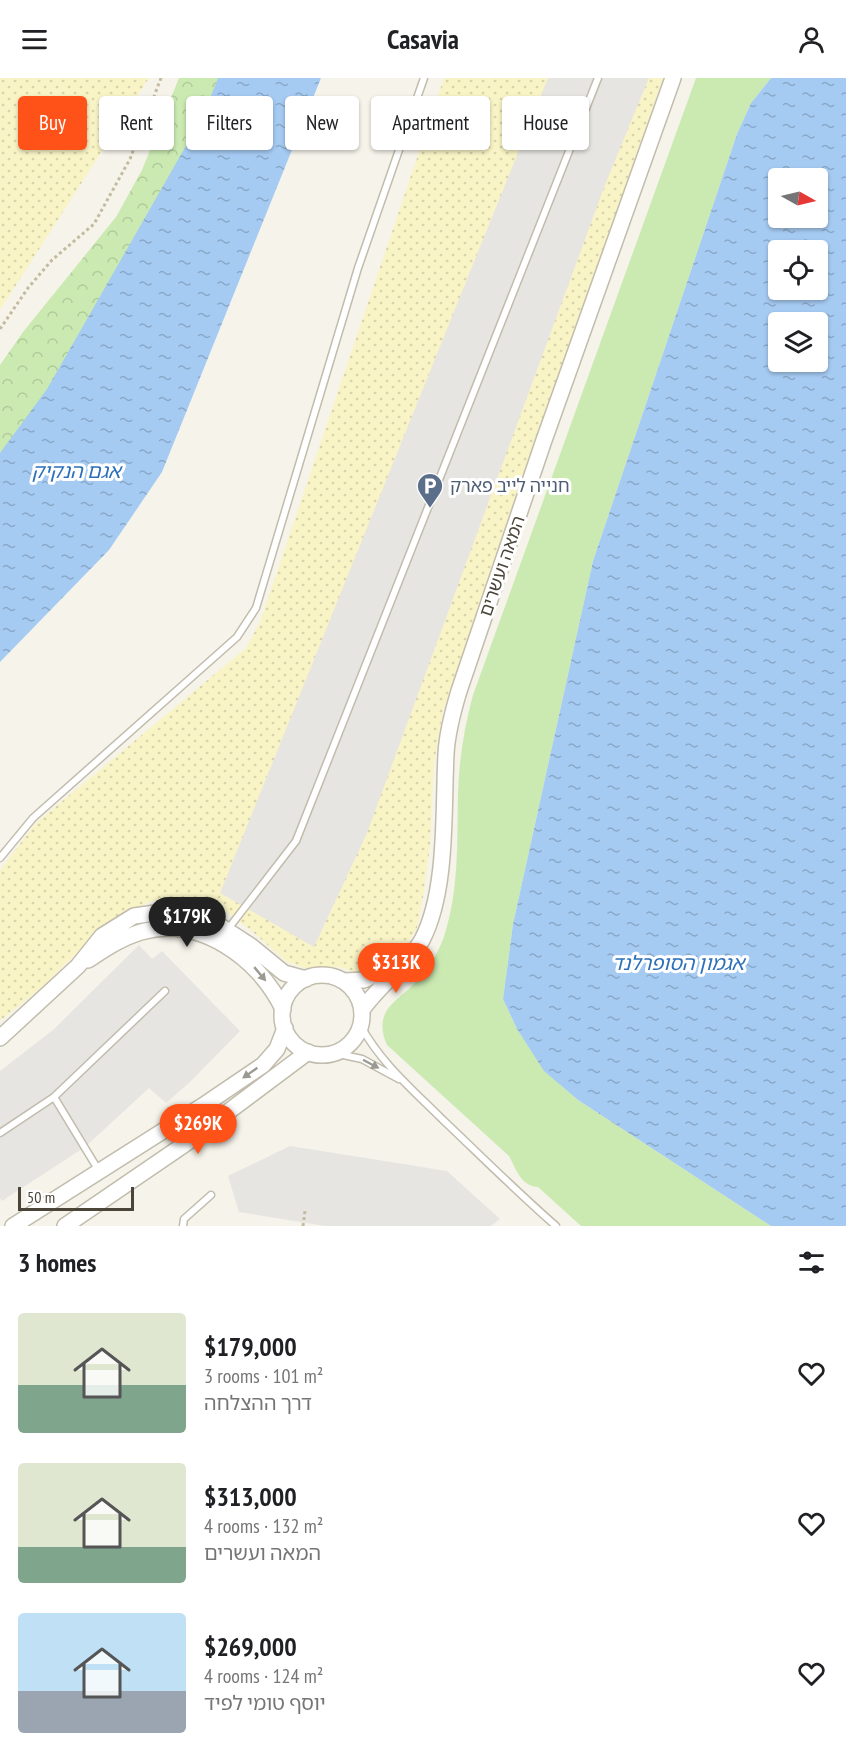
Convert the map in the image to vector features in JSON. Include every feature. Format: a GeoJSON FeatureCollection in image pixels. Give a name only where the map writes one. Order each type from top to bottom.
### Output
{"type":"FeatureCollection","features":[{"type":"Feature","properties":{"kind":"street","name":"המאה ועשרים"},"geometry":{"type":"LineString","coordinates":[[362,1010],[370,998],[421,942],[428,925],[440,872],[446,752],[450,723],[459,691],[543,443],[673,78]]}},
{"type":"Feature","properties":{"kind":"street"},"geometry":{"type":"LineString","coordinates":[[0,1038],[78,966],[102,936],[134,916],[170,911],[211,920],[228,929],[284,973],[306,979]]}},
{"type":"Feature","properties":{"kind":"street"},"geometry":{"type":"LineString","coordinates":[[78,966],[111,945],[142,932],[158,929],[182,930],[205,935],[240,955],[258,970],[276,993],[283,1009],[285,1028],[294,1043],[308,1052],[321,1055],[334,1053],[346,1047],[355,1038],[361,1026],[362,1010],[352,988],[344,981],[332,976],[319,975],[306,979],[291,991],[283,1009]]}},
{"type":"Feature","properties":{"kind":"street","name":"המאה ועשרים"},"geometry":{"type":"LineString","coordinates":[[344,981],[364,980],[407,959]]}},
{"type":"Feature","properties":{"kind":"street"},"geometry":{"type":"LineString","coordinates":[[13,1226],[263,1065],[276,1049],[285,1028]]}},
{"type":"Feature","properties":{"kind":"street"},"geometry":{"type":"LineString","coordinates":[[65,1226],[79,1220],[308,1052]]}},
{"type":"Feature","properties":{"kind":"lane"},"geometry":{"type":"LineString","coordinates":[[0,858],[33,818],[237,637],[256,608],[358,268],[424,78]]}},
{"type":"Feature","properties":{"kind":"lane"},"geometry":{"type":"LineString","coordinates":[[228,929],[296,841],[598,78]]}},
{"type":"Feature","properties":{"kind":"lane"},"geometry":{"type":"LineString","coordinates":[[0,1133],[54,1097],[165,991]]}},
{"type":"Feature","properties":{"kind":"lane"},"geometry":{"type":"LineString","coordinates":[[361,1026],[370,1044],[405,1082],[518,1193],[556,1226]]}},
{"type":"Feature","properties":{"kind":"lane"},"geometry":{"type":"LineString","coordinates":[[334,1053],[362,1059],[405,1082]]}},
{"type":"Feature","properties":{"kind":"lane"},"geometry":{"type":"LineString","coordinates":[[54,1097],[100,1171]]}},
{"type":"Feature","properties":{"kind":"lane"},"geometry":{"type":"LineString","coordinates":[[182,1224],[211,1196]]}},
{"type":"Feature","properties":{"kind":"path"},"geometry":{"type":"LineString","coordinates":[[0,329],[28,288],[52,260],[94,224],[130,159],[161,78]]}},
{"type":"Feature","properties":{"kind":"path"},"geometry":{"type":"LineString","coordinates":[[303,1226],[305,1210]]}},
{"type":"Feature","properties":{"kind":"green space"},"geometry":{"type":"Polygon","coordinates":[[[179,78],[235,78],[225,96],[186,96],[186,150],[195,150],[0,499],[0,365],[23,332],[116,217],[142,170],[150,150],[174,150],[174,96],[172,96],[179,78]]]}},
{"type":"Feature","properties":{"kind":"green space"},"geometry":{"type":"Polygon","coordinates":[[[696,78],[771,78],[751,103],[737,134],[593,561],[513,924],[503,999],[517,1029],[545,1071],[578,1100],[771,1226],[581,1226],[538,1187],[527,1184],[509,1156],[387,1045],[383,1023],[390,1007],[413,985],[428,966],[444,937],[455,880],[461,756],[473,695],[696,78]]]}},
{"type":"Feature","properties":{"kind":"sand"},"geometry":{"type":"Polygon","coordinates":[[[0,78],[149,78],[137,96],[99,96],[99,150],[103,150],[0,310],[0,78]]]}},
{"type":"Feature","properties":{"kind":"sand"},"geometry":{"type":"Polygon","coordinates":[[[444,78],[663,78],[443,711],[434,763],[430,847],[417,928],[406,947],[390,964],[369,972],[358,973],[339,967],[308,969],[287,962],[220,907],[190,899],[151,901],[107,923],[42,987],[0,1021],[0,870],[36,823],[246,648],[260,622],[420,150],[490,150],[490,96],[438,96],[444,78]]]}},
{"type":"Feature","properties":{"kind":"shaded area","name":"חנייה לייב פארק"},"geometry":{"type":"Polygon","coordinates":[[[548,78],[649,78],[605,185],[367,833],[314,947],[220,893],[519,150],[589,150],[589,96],[541,96],[548,78]]]}},
{"type":"Feature","properties":{"kind":"shaded area"},"geometry":{"type":"Polygon","coordinates":[[[139,945],[152,959],[162,951],[240,1031],[166,1103],[149,1088],[85,1147],[2,1201],[0,1198],[0,1071],[53,1030],[139,945]]]}},
{"type":"Feature","properties":{"kind":"shaded area"},"geometry":{"type":"Polygon","coordinates":[[[290,1146],[447,1171],[500,1219],[491,1226],[325,1226],[239,1212],[228,1176],[290,1146]]]}},
{"type":"Feature","properties":{"kind":"water","name":"אגם הנקיק"},"geometry":{"type":"Polygon","coordinates":[[[218,78],[321,78],[314,96],[285,96],[285,150],[292,150],[162,472],[109,550],[0,662],[0,453],[47,389],[186,146],[186,150],[273,150],[273,96],[211,96],[218,78]]]}},
{"type":"Feature","properties":{"kind":"water","name":"אגמון הסופרלנד"},"geometry":{"type":"Polygon","coordinates":[[[771,78],[846,78],[846,1226],[771,1226],[578,1100],[544,1071],[517,1029],[503,999],[513,924],[593,561],[737,134],[751,103],[771,78]]]}},
{"type":"Feature","properties":{"kind":"place","name":"חנייה לייב פארק"},"geometry":{"type":"Point","coordinates":[430,509]}}]}
